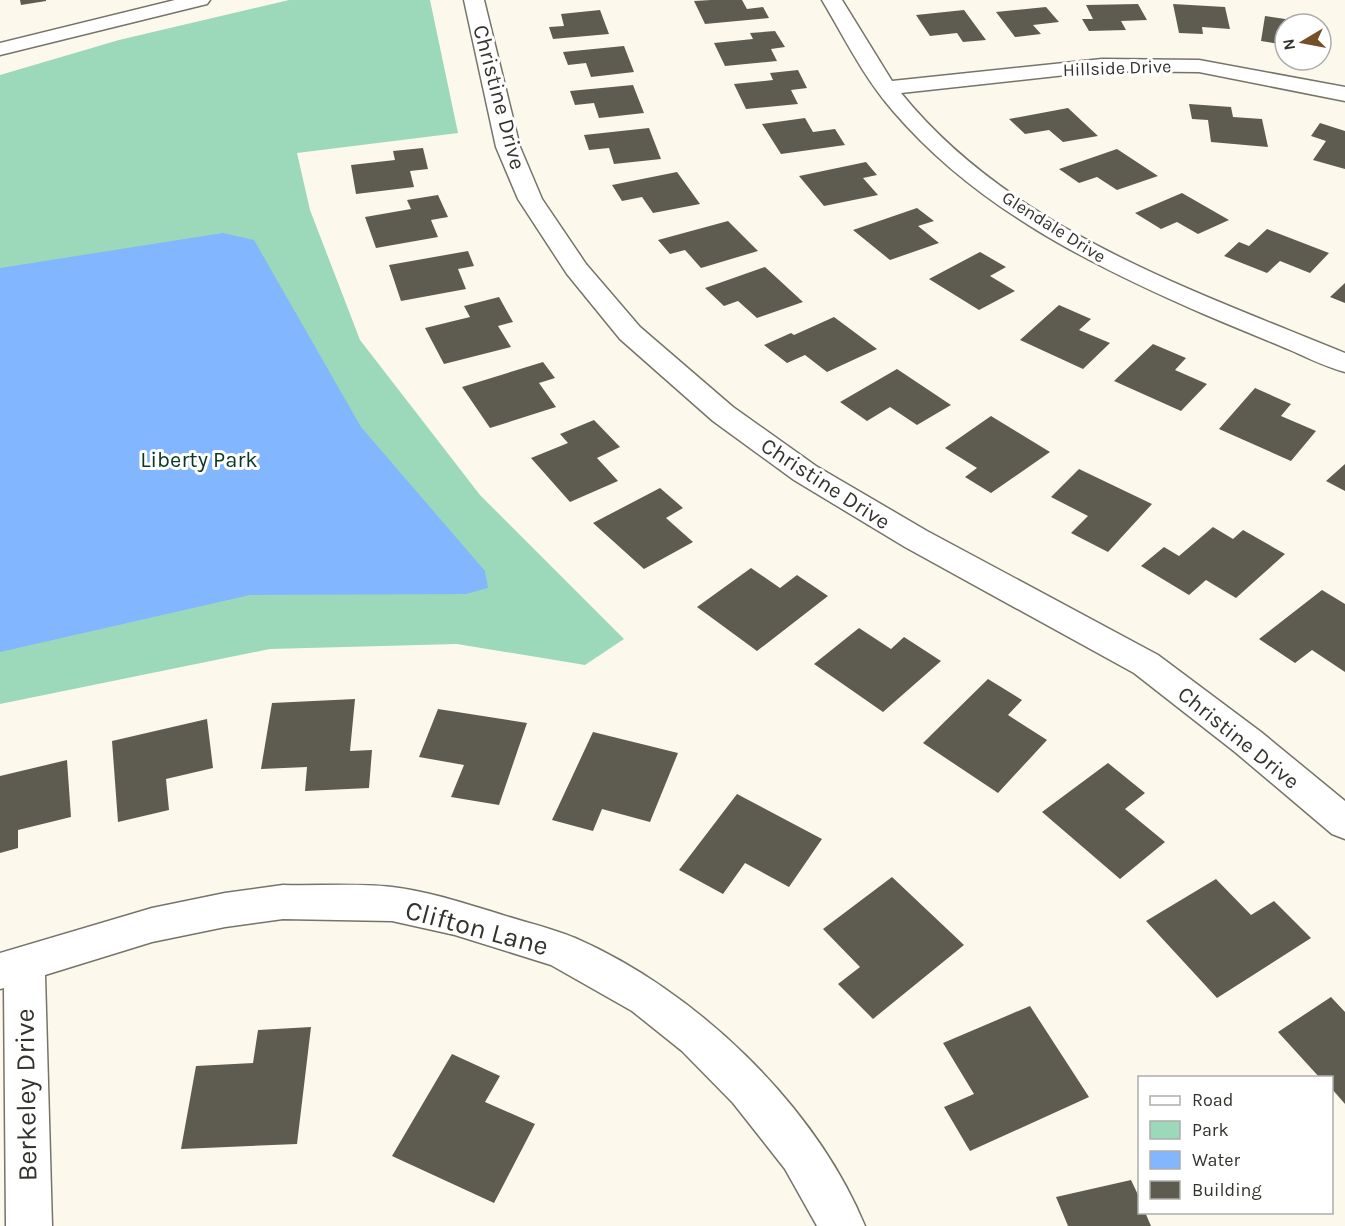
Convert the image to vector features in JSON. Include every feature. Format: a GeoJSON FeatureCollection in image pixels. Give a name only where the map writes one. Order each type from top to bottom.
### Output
{"type":"FeatureCollection","features":[{"type":"Feature","properties":{"kind":"street"},"geometry":{"type":"LineString","coordinates":[[0,49],[200,0]]}},
{"type":"Feature","properties":{"kind":"street","name":"Christine Drive"},"geometry":{"type":"LineString","coordinates":[[474,0],[508,147],[530,199],[576,268],[630,333],[723,414],[805,473],[916,539],[1146,663],[1248,742],[1345,823]]}},
{"type":"Feature","properties":{"kind":"street","name":"Glendale Drive"},"geometry":{"type":"LineString","coordinates":[[832,0],[900,106],[947,153],[978,178],[1047,226],[1099,256],[1149,280],[1345,363]]}},
{"type":"Feature","properties":{"kind":"street","name":"Hillside Drive"},"geometry":{"type":"LineString","coordinates":[[887,88],[1102,65],[1198,66],[1345,94]]}},
{"type":"Feature","properties":{"kind":"street","name":"Clifton Lane"},"geometry":{"type":"LineString","coordinates":[[12,967],[152,925],[225,910],[284,902],[392,904],[455,918],[562,951],[647,998],[697,1037],[748,1089],[801,1154],[842,1226]]}},
{"type":"Feature","properties":{"kind":"street","name":"Berkeley Drive"},"geometry":{"type":"LineString","coordinates":[[12,967],[29,1226]]}},
{"type":"Feature","properties":{"kind":"green space","name":"Liberty Park"},"geometry":{"type":"Polygon","coordinates":[[[289,0],[430,0],[458,133],[297,153],[310,210],[360,340],[480,495],[624,639],[585,665],[457,644],[270,649],[0,704],[0,75],[119,40],[289,0]]]}},
{"type":"Feature","properties":{"kind":"water"},"geometry":{"type":"Polygon","coordinates":[[[223,233],[254,240],[361,427],[485,571],[488,588],[466,594],[250,595],[0,652],[0,268],[223,233]]]}},
{"type":"Feature","properties":{"kind":"building"},"geometry":{"type":"Polygon","coordinates":[[[20,0],[46,0],[46,1],[21,5],[20,0]]]}},
{"type":"Feature","properties":{"kind":"building"},"geometry":{"type":"Polygon","coordinates":[[[742,0],[747,9],[763,7],[769,18],[705,24],[694,1],[742,0]]]}},
{"type":"Feature","properties":{"kind":"building"},"geometry":{"type":"Polygon","coordinates":[[[1138,4],[1147,20],[1121,21],[1126,30],[1089,31],[1082,19],[1093,19],[1086,5],[1138,4]]]}},
{"type":"Feature","properties":{"kind":"building"},"geometry":{"type":"Polygon","coordinates":[[[1173,4],[1225,7],[1230,29],[1202,27],[1203,34],[1179,33],[1173,4]]]}},
{"type":"Feature","properties":{"kind":"building"},"geometry":{"type":"Polygon","coordinates":[[[1046,7],[1059,22],[1033,25],[1041,34],[1015,37],[996,12],[1046,7]]]}},
{"type":"Feature","properties":{"kind":"building"},"geometry":{"type":"Polygon","coordinates":[[[600,10],[609,34],[553,39],[549,27],[564,26],[561,14],[600,10]]]}},
{"type":"Feature","properties":{"kind":"building"},"geometry":{"type":"Polygon","coordinates":[[[964,10],[986,40],[963,42],[957,33],[930,36],[916,15],[964,10]]]}},
{"type":"Feature","properties":{"kind":"building"},"geometry":{"type":"Polygon","coordinates":[[[1265,16],[1273,17],[1273,43],[1261,41],[1265,16]]]}},
{"type":"Feature","properties":{"kind":"building"},"geometry":{"type":"Polygon","coordinates":[[[775,31],[785,47],[771,49],[777,61],[725,66],[714,43],[753,39],[750,33],[775,31]]]}},
{"type":"Feature","properties":{"kind":"building"},"geometry":{"type":"Polygon","coordinates":[[[624,46],[634,72],[591,77],[586,63],[568,65],[563,52],[624,46]]]}},
{"type":"Feature","properties":{"kind":"building"},"geometry":{"type":"Polygon","coordinates":[[[798,70],[807,88],[791,90],[798,104],[746,109],[734,84],[773,80],[770,73],[798,70]]]}},
{"type":"Feature","properties":{"kind":"building"},"geometry":{"type":"Polygon","coordinates":[[[633,85],[644,113],[599,118],[594,103],[575,105],[570,91],[633,85]]]}},
{"type":"Feature","properties":{"kind":"building"},"geometry":{"type":"Polygon","coordinates":[[[1189,104],[1231,107],[1233,117],[1262,119],[1268,147],[1211,142],[1208,120],[1192,119],[1189,104]]]}},
{"type":"Feature","properties":{"kind":"building"},"geometry":{"type":"Polygon","coordinates":[[[1068,108],[1098,136],[1063,142],[1049,130],[1025,134],[1009,119],[1068,108]]]}},
{"type":"Feature","properties":{"kind":"building"},"geometry":{"type":"Polygon","coordinates":[[[805,118],[813,132],[835,129],[845,145],[781,154],[762,124],[805,118]]]}},
{"type":"Feature","properties":{"kind":"building"},"geometry":{"type":"Polygon","coordinates":[[[1320,123],[1345,131],[1345,169],[1313,160],[1326,141],[1311,136],[1320,123]]]}},
{"type":"Feature","properties":{"kind":"building"},"geometry":{"type":"Polygon","coordinates":[[[649,128],[661,159],[614,164],[609,148],[589,150],[584,135],[649,128]]]}},
{"type":"Feature","properties":{"kind":"building"},"geometry":{"type":"Polygon","coordinates":[[[423,148],[428,169],[410,171],[414,187],[356,194],[351,165],[395,160],[393,151],[423,148]]]}},
{"type":"Feature","properties":{"kind":"building"},"geometry":{"type":"Polygon","coordinates":[[[1117,149],[1158,176],[1117,190],[1097,177],[1079,183],[1059,169],[1117,149]]]}},
{"type":"Feature","properties":{"kind":"building"},"geometry":{"type":"Polygon","coordinates":[[[866,162],[877,175],[863,178],[878,195],[824,206],[799,176],[866,162]]]}},
{"type":"Feature","properties":{"kind":"building"},"geometry":{"type":"Polygon","coordinates":[[[677,172],[700,204],[653,213],[642,197],[622,201],[612,185],[677,172]]]}},
{"type":"Feature","properties":{"kind":"building"},"geometry":{"type":"Polygon","coordinates":[[[1182,193],[1229,220],[1198,234],[1177,222],[1161,229],[1135,213],[1182,193]]]}},
{"type":"Feature","properties":{"kind":"building"},"geometry":{"type":"Polygon","coordinates":[[[438,195],[448,217],[431,220],[438,237],[376,248],[365,217],[411,209],[407,200],[438,195]]]}},
{"type":"Feature","properties":{"kind":"building"},"geometry":{"type":"Polygon","coordinates":[[[917,208],[934,221],[918,226],[939,243],[890,260],[853,230],[917,208]]]}},
{"type":"Feature","properties":{"kind":"building"},"geometry":{"type":"Polygon","coordinates":[[[728,221],[758,251],[701,268],[685,250],[670,254],[658,240],[728,221]]]}},
{"type":"Feature","properties":{"kind":"building"},"geometry":{"type":"Polygon","coordinates":[[[1267,229],[1329,253],[1310,273],[1280,261],[1267,273],[1224,256],[1239,242],[1249,246],[1267,229]]]}},
{"type":"Feature","properties":{"kind":"building"},"geometry":{"type":"Polygon","coordinates":[[[468,251],[474,266],[458,269],[466,289],[401,301],[389,265],[468,251]]]}},
{"type":"Feature","properties":{"kind":"building"},"geometry":{"type":"Polygon","coordinates":[[[980,252],[1006,267],[990,276],[1015,291],[979,310],[929,279],[980,252]]]}},
{"type":"Feature","properties":{"kind":"building"},"geometry":{"type":"Polygon","coordinates":[[[765,267],[803,302],[757,318],[738,301],[724,306],[705,288],[765,267]]]}},
{"type":"Feature","properties":{"kind":"building"},"geometry":{"type":"Polygon","coordinates":[[[1345,283],[1345,303],[1330,297],[1345,283]]]}},
{"type":"Feature","properties":{"kind":"building"},"geometry":{"type":"Polygon","coordinates":[[[499,297],[513,322],[498,326],[511,347],[444,364],[425,328],[470,317],[464,306],[499,297]]]}},
{"type":"Feature","properties":{"kind":"building"},"geometry":{"type":"Polygon","coordinates":[[[1059,305],[1091,319],[1079,330],[1110,343],[1083,369],[1020,340],[1059,305]]]}},
{"type":"Feature","properties":{"kind":"building"},"geometry":{"type":"Polygon","coordinates":[[[834,317],[877,349],[827,372],[805,355],[787,363],[764,345],[791,333],[794,335],[834,317]]]}},
{"type":"Feature","properties":{"kind":"building"},"geometry":{"type":"Polygon","coordinates":[[[1153,344],[1186,358],[1175,370],[1207,384],[1181,411],[1114,381],[1153,344]]]}},
{"type":"Feature","properties":{"kind":"building"},"geometry":{"type":"Polygon","coordinates":[[[543,362],[555,378],[539,383],[556,407],[490,428],[462,387],[543,362]]]}},
{"type":"Feature","properties":{"kind":"building"},"geometry":{"type":"Polygon","coordinates":[[[897,369],[951,405],[917,425],[890,407],[867,421],[840,402],[897,369]]]}},
{"type":"Feature","properties":{"kind":"building"},"geometry":{"type":"Polygon","coordinates":[[[1255,388],[1291,404],[1281,416],[1316,431],[1291,461],[1219,429],[1255,388]]]}},
{"type":"Feature","properties":{"kind":"building"},"geometry":{"type":"Polygon","coordinates":[[[991,416],[1050,452],[991,493],[965,477],[977,468],[945,448],[991,416]]]}},
{"type":"Feature","properties":{"kind":"building"},"geometry":{"type":"Polygon","coordinates":[[[594,420],[620,447],[597,458],[618,481],[570,502],[531,458],[568,443],[560,434],[594,420]]]}},
{"type":"Feature","properties":{"kind":"building"},"geometry":{"type":"Polygon","coordinates":[[[1345,464],[1345,491],[1326,481],[1345,464]]]}},
{"type":"Feature","properties":{"kind":"building"},"geometry":{"type":"Polygon","coordinates":[[[1079,469],[1152,504],[1108,552],[1071,533],[1088,516],[1051,497],[1079,469]]]}},
{"type":"Feature","properties":{"kind":"building"},"geometry":{"type":"Polygon","coordinates":[[[660,488],[683,508],[666,518],[693,542],[644,569],[593,523],[660,488]]]}},
{"type":"Feature","properties":{"kind":"building"},"geometry":{"type":"Polygon","coordinates":[[[1213,527],[1233,539],[1243,530],[1285,554],[1236,598],[1206,580],[1189,595],[1141,566],[1164,547],[1179,556],[1213,527]]]}},
{"type":"Feature","properties":{"kind":"building"},"geometry":{"type":"Polygon","coordinates":[[[751,568],[780,588],[797,575],[828,596],[757,651],[697,607],[751,568]]]}},
{"type":"Feature","properties":{"kind":"building"},"geometry":{"type":"Polygon","coordinates":[[[1322,590],[1345,604],[1345,672],[1312,650],[1295,663],[1259,639],[1322,590]]]}},
{"type":"Feature","properties":{"kind":"building"},"geometry":{"type":"Polygon","coordinates":[[[859,628],[891,649],[904,637],[941,661],[883,712],[814,664],[859,628]]]}},
{"type":"Feature","properties":{"kind":"building"},"geometry":{"type":"Polygon","coordinates":[[[988,679],[1022,700],[1008,715],[1047,740],[998,793],[923,743],[988,679]]]}},
{"type":"Feature","properties":{"kind":"building"},"geometry":{"type":"Polygon","coordinates":[[[355,699],[350,751],[372,750],[369,788],[305,791],[307,767],[261,769],[272,703],[355,699]]]}},
{"type":"Feature","properties":{"kind":"building"},"geometry":{"type":"Polygon","coordinates":[[[438,709],[527,723],[499,805],[451,797],[464,765],[419,757],[438,709]]]}},
{"type":"Feature","properties":{"kind":"building"},"geometry":{"type":"Polygon","coordinates":[[[207,719],[213,768],[166,779],[169,810],[118,822],[112,741],[207,719]]]}},
{"type":"Feature","properties":{"kind":"building"},"geometry":{"type":"Polygon","coordinates":[[[593,732],[678,753],[650,822],[602,809],[593,831],[552,820],[593,732]]]}},
{"type":"Feature","properties":{"kind":"building"},"geometry":{"type":"Polygon","coordinates":[[[67,760],[71,817],[18,830],[18,848],[0,853],[0,776],[67,760]]]}},
{"type":"Feature","properties":{"kind":"building"},"geometry":{"type":"Polygon","coordinates":[[[1108,763],[1145,793],[1125,809],[1165,842],[1120,879],[1042,812],[1108,763]]]}},
{"type":"Feature","properties":{"kind":"building"},"geometry":{"type":"Polygon","coordinates":[[[737,794],[822,839],[789,887],[745,863],[723,894],[679,870],[737,794]]]}},
{"type":"Feature","properties":{"kind":"building"},"geometry":{"type":"Polygon","coordinates":[[[892,877],[964,945],[873,1019],[838,984],[860,967],[823,929],[892,877]]]}},
{"type":"Feature","properties":{"kind":"building"},"geometry":{"type":"Polygon","coordinates":[[[1216,879],[1251,915],[1274,901],[1311,938],[1217,998],[1146,921],[1216,879]]]}},
{"type":"Feature","properties":{"kind":"building"},"geometry":{"type":"Polygon","coordinates":[[[1331,997],[1345,1012],[1345,1104],[1333,1090],[1333,1076],[1318,1076],[1278,1032],[1331,997]]]}},
{"type":"Feature","properties":{"kind":"building"},"geometry":{"type":"Polygon","coordinates":[[[1030,1006],[1089,1097],[970,1151],[944,1107],[974,1094],[943,1043],[1030,1006]]]}},
{"type":"Feature","properties":{"kind":"building"},"geometry":{"type":"Polygon","coordinates":[[[311,1027],[297,1144],[181,1149],[196,1066],[253,1063],[258,1030],[311,1027]]]}},
{"type":"Feature","properties":{"kind":"building"},"geometry":{"type":"Polygon","coordinates":[[[452,1054],[500,1076],[485,1102],[535,1124],[494,1203],[392,1156],[452,1054]]]}},
{"type":"Feature","properties":{"kind":"building"},"geometry":{"type":"Polygon","coordinates":[[[1131,1180],[1138,1195],[1138,1214],[1146,1214],[1151,1226],[1068,1226],[1056,1197],[1131,1180]]]}}]}
